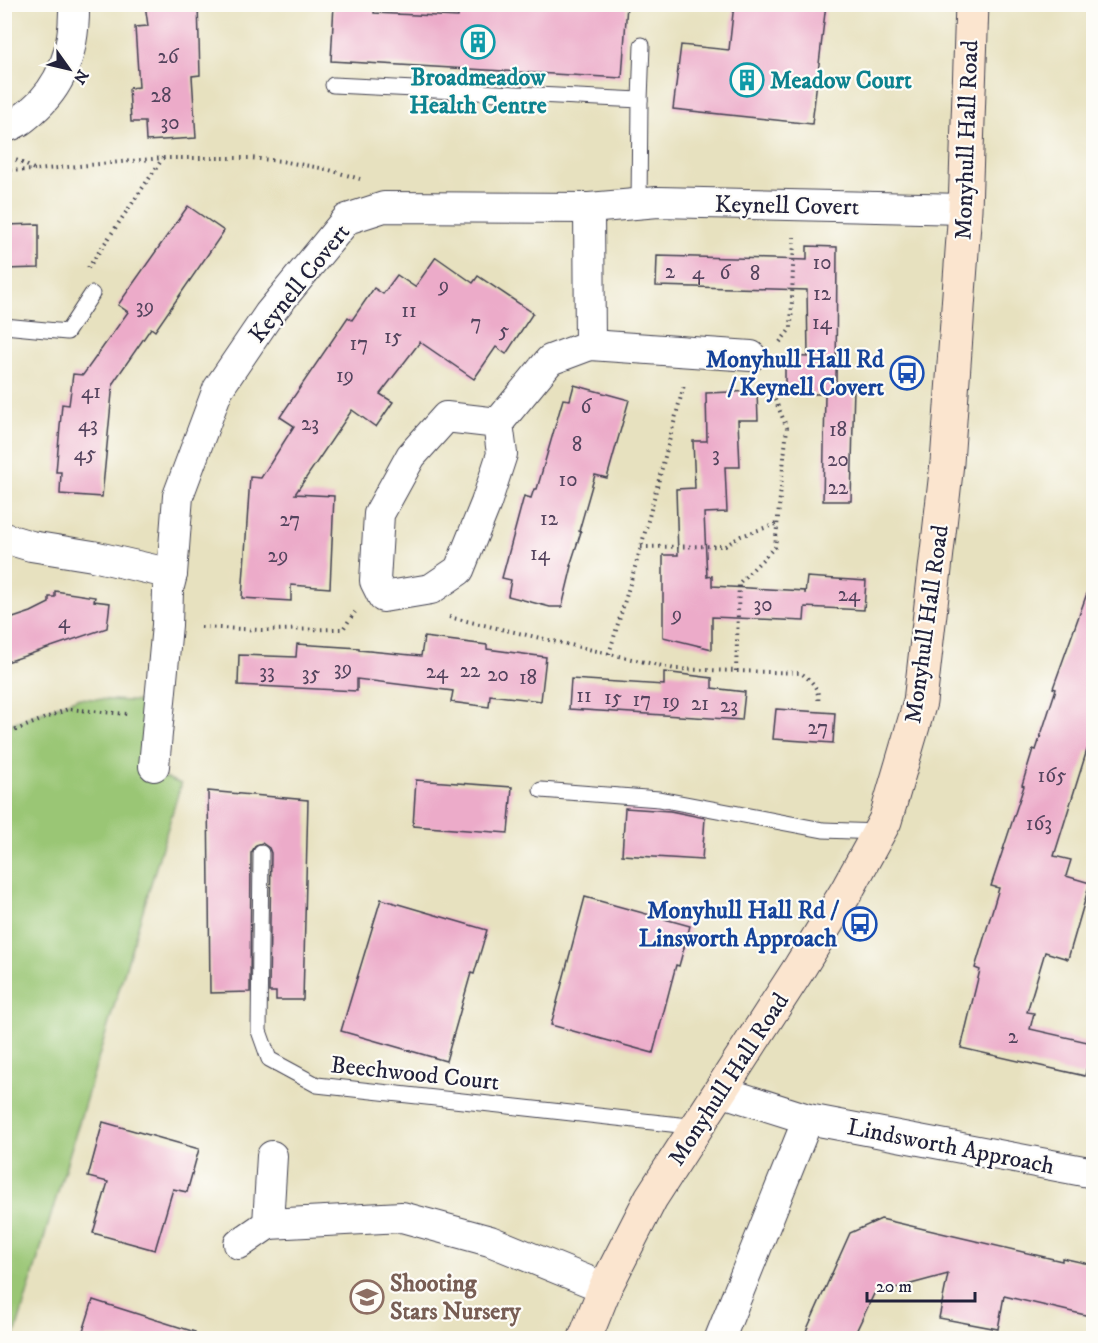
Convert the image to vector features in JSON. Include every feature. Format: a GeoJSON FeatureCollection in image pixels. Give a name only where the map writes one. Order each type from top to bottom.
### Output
{"type":"FeatureCollection","features":[{"type":"Feature","properties":{"kind":"street"},"geometry":{"type":"LineString","coordinates":[[4,128],[16,124],[45,100],[64,70],[75,30],[74,4]]}},
{"type":"Feature","properties":{"kind":"street","name":"Monyhull Hall Road"},"geometry":{"type":"LineString","coordinates":[[585,1338],[605,1288],[651,1198],[840,901],[885,821],[920,702],[947,463],[965,209],[972,4]]}},
{"type":"Feature","properties":{"kind":"street","name":"Keynell Covert"},"geometry":{"type":"LineString","coordinates":[[154,765],[178,496],[218,389],[269,314],[347,219],[384,207],[589,208],[658,202],[965,209]]}},
{"type":"Feature","properties":{"kind":"street"},"geometry":{"type":"LineString","coordinates":[[589,208],[590,345]]}},
{"type":"Feature","properties":{"kind":"street"},"geometry":{"type":"LineString","coordinates":[[498,423],[446,417],[411,456],[379,514],[375,580],[383,597],[431,589],[459,570],[486,503],[502,454],[498,423],[550,360],[590,345],[751,356]]}},
{"type":"Feature","properties":{"kind":"street"},"geometry":{"type":"LineString","coordinates":[[4,537],[32,546],[93,556],[172,574]]}},
{"type":"Feature","properties":{"kind":"street","name":"Lindsworth Approach"},"geometry":{"type":"LineString","coordinates":[[720,1091],[808,1119],[1094,1173]]}},
{"type":"Feature","properties":{"kind":"street"},"geometry":{"type":"LineString","coordinates":[[720,1338],[808,1119]]}},
{"type":"Feature","properties":{"kind":"street"},"geometry":{"type":"LineString","coordinates":[[268,1224],[272,1156]]}},
{"type":"Feature","properties":{"kind":"street"},"geometry":{"type":"LineString","coordinates":[[239,1244],[268,1224],[402,1217],[490,1241],[605,1288]]}},
{"type":"Feature","properties":{"kind":"lane"},"geometry":{"type":"LineString","coordinates":[[639,204],[642,45]]}},
{"type":"Feature","properties":{"kind":"lane"},"geometry":{"type":"LineString","coordinates":[[333,85],[640,100]]}},
{"type":"Feature","properties":{"kind":"lane"},"geometry":{"type":"LineString","coordinates":[[4,326],[67,332],[92,294]]}},
{"type":"Feature","properties":{"kind":"lane"},"geometry":{"type":"LineString","coordinates":[[541,790],[659,799],[823,830],[879,832]]}},
{"type":"Feature","properties":{"kind":"lane","name":"Beechwood Court"},"geometry":{"type":"LineString","coordinates":[[261,853],[259,1031],[269,1059],[317,1085],[698,1127]]}},
{"type":"Feature","properties":{"kind":"path"},"geometry":{"type":"LineString","coordinates":[[92,294],[81,278],[163,158]]}},
{"type":"Feature","properties":{"kind":"path"},"geometry":{"type":"LineString","coordinates":[[4,171],[163,158],[250,158],[326,169],[371,182]]}},
{"type":"Feature","properties":{"kind":"path"},"geometry":{"type":"LineString","coordinates":[[15,159],[36,170]]}},
{"type":"Feature","properties":{"kind":"path"},"geometry":{"type":"LineString","coordinates":[[736,671],[740,583],[775,547],[787,428],[762,369],[751,356],[777,346],[791,328],[795,206]]}},
{"type":"Feature","properties":{"kind":"path"},"geometry":{"type":"LineString","coordinates":[[609,654],[641,547],[693,352]]}},
{"type":"Feature","properties":{"kind":"path"},"geometry":{"type":"LineString","coordinates":[[641,547],[725,546],[741,536],[777,523]]}},
{"type":"Feature","properties":{"kind":"path"},"geometry":{"type":"LineString","coordinates":[[431,589],[435,614],[675,669],[801,673],[814,682],[819,696],[818,704]]}},
{"type":"Feature","properties":{"kind":"path"},"geometry":{"type":"LineString","coordinates":[[167,625],[262,630],[343,629],[358,607],[383,597]]}},
{"type":"Feature","properties":{"kind":"path"},"geometry":{"type":"LineString","coordinates":[[4,735],[68,709],[158,716]]}},
{"type":"Feature","properties":{"kind":"green space"},"geometry":{"type":"Polygon","coordinates":[[[78,698],[145,702],[144,769],[181,784],[14,1338],[5,1338],[5,726],[78,698]]]}},
{"type":"Feature","properties":{"kind":"building"},"geometry":{"type":"Polygon","coordinates":[[[145,4],[198,4],[200,75],[192,76],[196,138],[146,141],[145,122],[131,122],[129,88],[139,87],[135,27],[148,26],[145,4]]]}},
{"type":"Feature","properties":{"kind":"building","name":"Broadmeadow Health Centre"},"geometry":{"type":"Polygon","coordinates":[[[334,4],[375,4],[374,13],[458,17],[459,4],[627,4],[622,78],[331,61],[334,4]]]}},
{"type":"Feature","properties":{"kind":"building","name":"Meadow Court"},"geometry":{"type":"Polygon","coordinates":[[[734,4],[826,4],[812,124],[673,109],[681,45],[729,50],[734,4]]]}},
{"type":"Feature","properties":{"kind":"building"},"geometry":{"type":"Polygon","coordinates":[[[188,206],[224,231],[155,331],[151,328],[113,383],[102,497],[60,494],[61,472],[56,472],[62,404],[69,405],[73,374],[83,375],[128,312],[118,305],[188,206]]]}},
{"type":"Feature","properties":{"kind":"building"},"geometry":{"type":"Polygon","coordinates":[[[39,224],[39,268],[4,269],[4,225],[39,224]]]}},
{"type":"Feature","properties":{"kind":"building"},"geometry":{"type":"Polygon","coordinates":[[[807,246],[837,247],[836,386],[854,386],[851,501],[823,501],[825,394],[785,394],[785,356],[808,357],[807,290],[656,286],[657,256],[807,260],[807,246]]]}},
{"type":"Feature","properties":{"kind":"building"},"geometry":{"type":"Polygon","coordinates":[[[436,257],[473,283],[478,276],[533,313],[506,354],[496,347],[474,379],[420,342],[380,394],[393,402],[376,427],[352,410],[295,494],[334,496],[330,588],[291,585],[291,601],[242,598],[250,477],[261,478],[294,426],[280,417],[348,317],[352,320],[374,288],[383,294],[397,275],[415,287],[436,257]]]}},
{"type":"Feature","properties":{"kind":"building"},"geometry":{"type":"Polygon","coordinates":[[[574,385],[629,400],[607,478],[595,475],[570,566],[572,566],[562,607],[550,607],[508,596],[511,580],[502,578],[524,496],[531,498],[534,489],[537,489],[563,399],[570,400],[574,385]]]}},
{"type":"Feature","properties":{"kind":"building"},"geometry":{"type":"Polygon","coordinates":[[[757,391],[758,420],[738,420],[740,467],[725,467],[727,512],[704,513],[707,577],[712,576],[712,586],[805,591],[805,594],[807,577],[866,581],[864,610],[805,607],[804,621],[712,617],[712,649],[663,637],[663,555],[678,555],[676,489],[695,488],[693,441],[707,441],[706,393],[757,391]]]}},
{"type":"Feature","properties":{"kind":"building"},"geometry":{"type":"Polygon","coordinates":[[[1090,585],[1094,585],[1094,752],[1087,750],[1054,856],[1071,860],[1066,876],[1090,883],[1068,959],[1045,952],[1027,1012],[1034,1013],[1030,1029],[1092,1043],[1085,1076],[961,1048],[980,970],[975,968],[999,888],[991,886],[1024,786],[1022,785],[1033,749],[1036,750],[1056,689],[1053,688],[1090,585]]]}},
{"type":"Feature","properties":{"kind":"building"},"geometry":{"type":"Polygon","coordinates":[[[55,591],[95,597],[94,601],[110,603],[107,628],[4,663],[4,621],[49,603],[49,597],[55,597],[55,591]]]}},
{"type":"Feature","properties":{"kind":"building"},"geometry":{"type":"Polygon","coordinates":[[[424,637],[487,645],[487,649],[546,657],[541,701],[490,695],[489,707],[451,702],[453,691],[357,679],[357,691],[238,685],[239,655],[296,657],[297,644],[359,648],[359,650],[421,656],[424,637]]]}},
{"type":"Feature","properties":{"kind":"building"},"geometry":{"type":"Polygon","coordinates":[[[664,672],[712,678],[712,688],[745,692],[742,720],[569,709],[571,679],[664,685],[664,672]]]}},
{"type":"Feature","properties":{"kind":"building"},"geometry":{"type":"Polygon","coordinates":[[[776,709],[835,713],[833,743],[773,739],[776,709]]]}},
{"type":"Feature","properties":{"kind":"building"},"geometry":{"type":"Polygon","coordinates":[[[416,780],[512,787],[508,833],[413,826],[416,780]]]}},
{"type":"Feature","properties":{"kind":"building"},"geometry":{"type":"Polygon","coordinates":[[[208,791],[308,800],[303,1000],[276,1000],[276,992],[269,992],[271,853],[269,848],[262,843],[256,845],[251,853],[250,992],[210,993],[208,791]]]}},
{"type":"Feature","properties":{"kind":"building"},"geometry":{"type":"Polygon","coordinates":[[[625,808],[670,811],[705,818],[702,860],[622,855],[625,808]]]}},
{"type":"Feature","properties":{"kind":"building"},"geometry":{"type":"Polygon","coordinates":[[[585,897],[690,926],[679,966],[676,965],[653,1053],[551,1025],[585,897]]]}},
{"type":"Feature","properties":{"kind":"building"},"geometry":{"type":"Polygon","coordinates":[[[381,899],[487,930],[474,974],[471,973],[446,1061],[341,1031],[381,899]]]}},
{"type":"Feature","properties":{"kind":"building"},"geometry":{"type":"Polygon","coordinates":[[[103,1122],[199,1149],[187,1192],[173,1189],[155,1250],[93,1233],[108,1182],[88,1177],[103,1122]]]}},
{"type":"Feature","properties":{"kind":"building"},"geometry":{"type":"Polygon","coordinates":[[[881,1219],[1062,1261],[1062,1258],[1094,1265],[1094,1317],[1004,1296],[998,1329],[939,1318],[948,1274],[874,1294],[853,1338],[803,1338],[850,1233],[881,1219]]]}},
{"type":"Feature","properties":{"kind":"building"},"geometry":{"type":"Polygon","coordinates":[[[93,1300],[195,1332],[194,1338],[81,1338],[93,1300]]]}},
{"type":"Feature","properties":{"kind":"place","name":"Broadmeadow Health Centre"},"geometry":{"type":"Point","coordinates":[478,42]}},
{"type":"Feature","properties":{"kind":"place","name":"Meadow Court"},"geometry":{"type":"Point","coordinates":[747,80]}},
{"type":"Feature","properties":{"kind":"place","name":"Monyhull Hall Rd / Keynell Covert"},"geometry":{"type":"Point","coordinates":[907,373]}},
{"type":"Feature","properties":{"kind":"place","name":"Monyhull Hall Rd / Linsworth Approach"},"geometry":{"type":"Point","coordinates":[860,924]}},
{"type":"Feature","properties":{"kind":"place","name":"Shooting Stars Nursery"},"geometry":{"type":"Point","coordinates":[367,1297]}}]}
